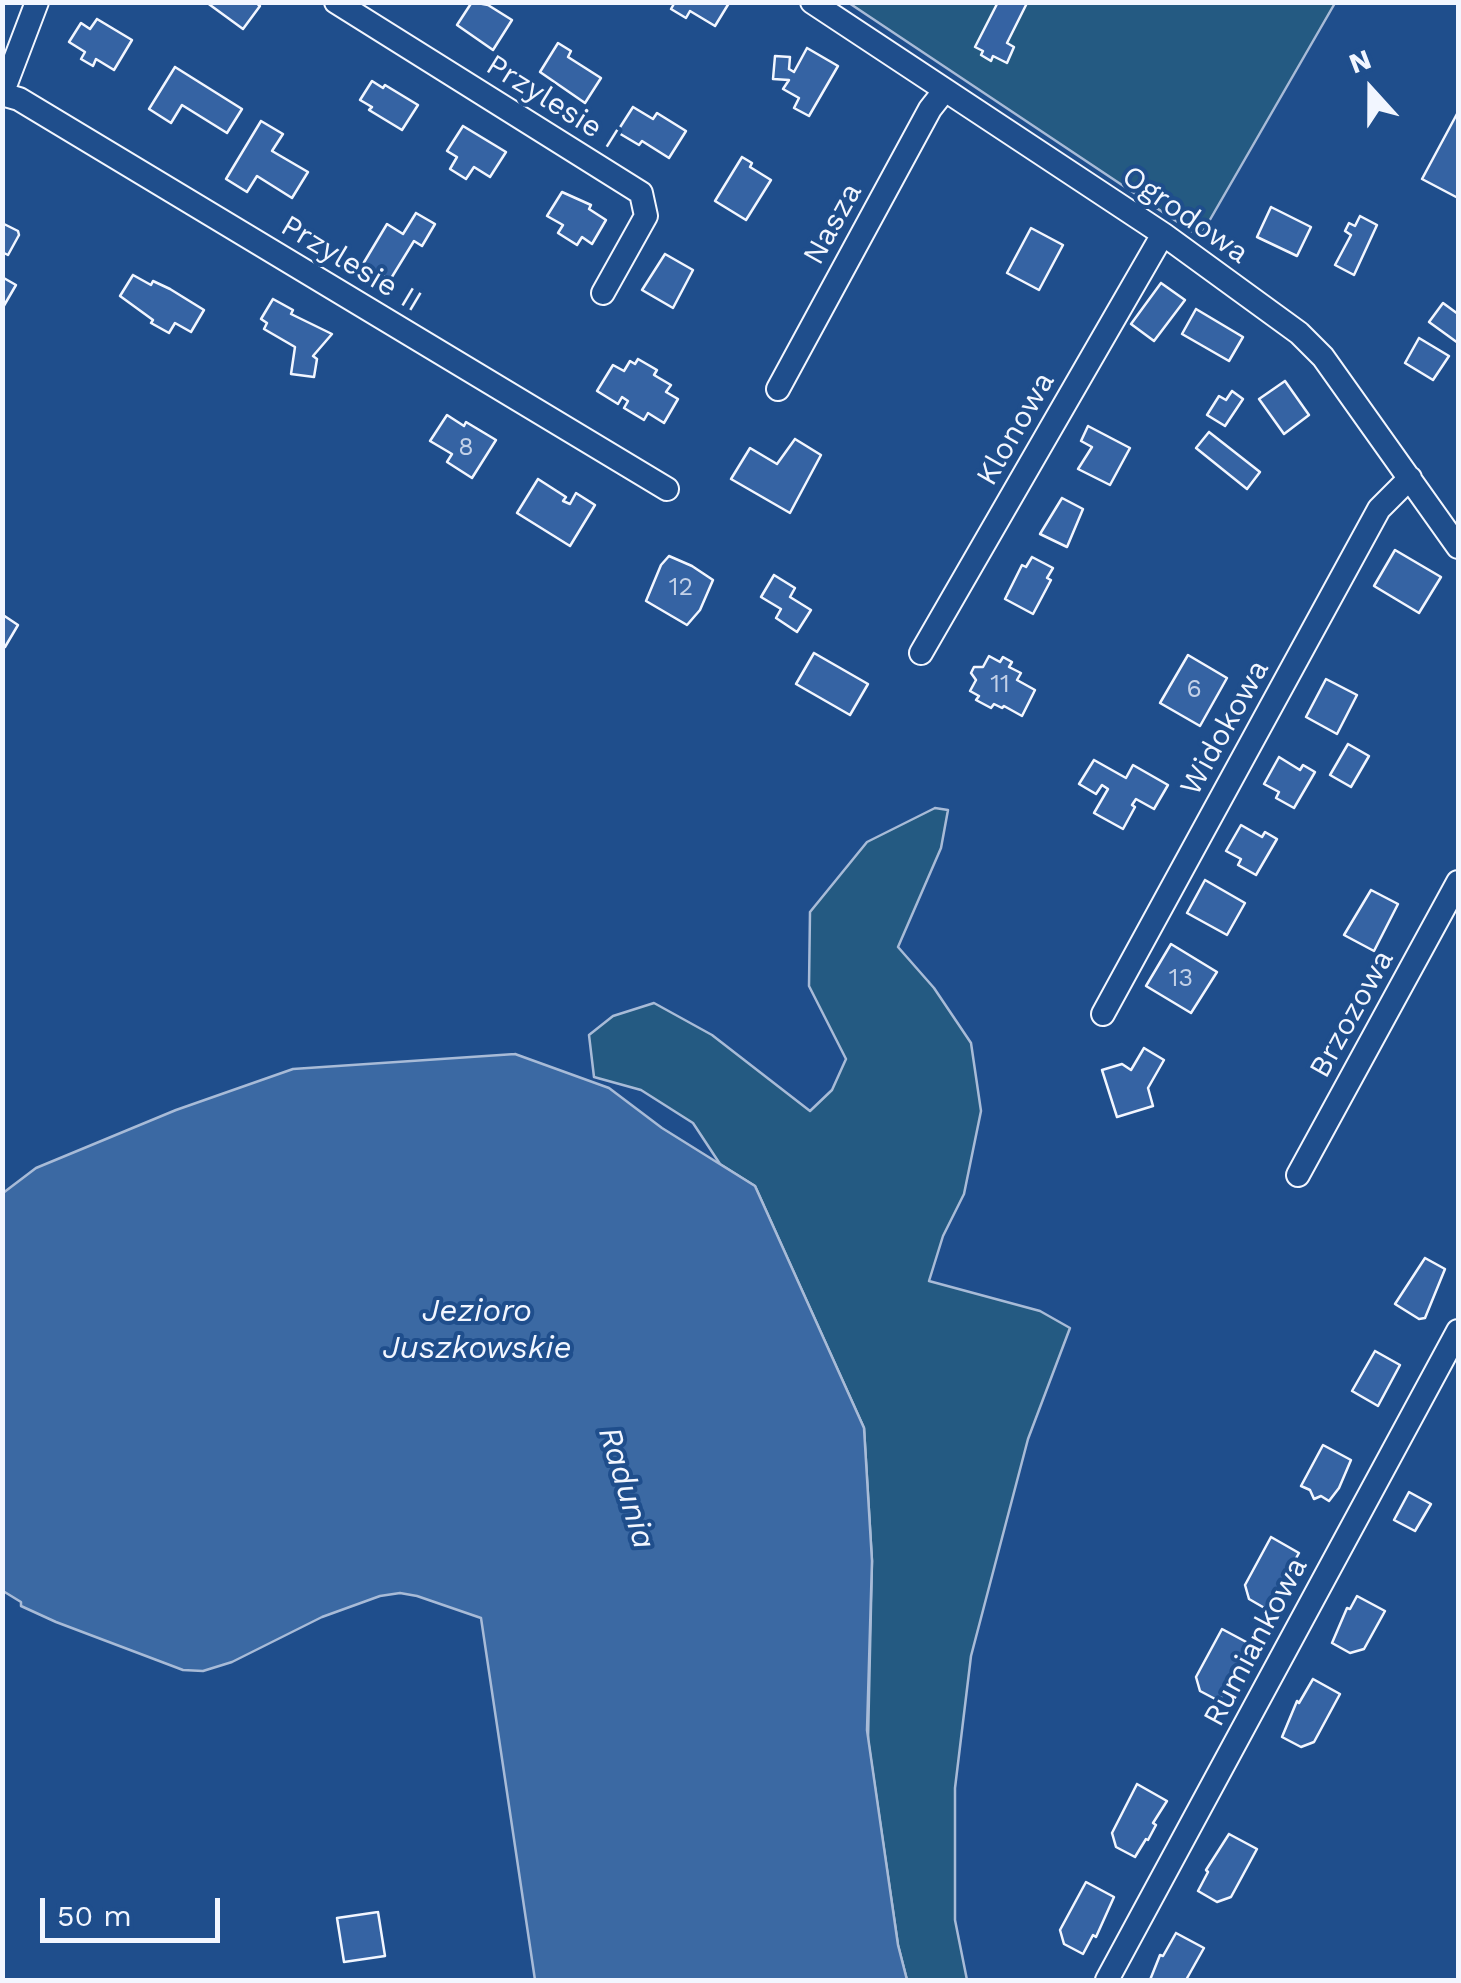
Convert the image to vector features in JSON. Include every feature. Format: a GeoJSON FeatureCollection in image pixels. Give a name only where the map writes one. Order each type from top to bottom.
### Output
{"type":"FeatureCollection","features":[{"type":"Feature","properties":{"kind":"street"},"geometry":{"type":"LineString","coordinates":[[2,94],[37,2]]}},
{"type":"Feature","properties":{"kind":"street","name":"Przylesie I"},"geometry":{"type":"LineString","coordinates":[[336,2],[640,193],[646,216],[603,293]]}},
{"type":"Feature","properties":{"kind":"street","name":"Ogrodowa"},"geometry":{"type":"LineString","coordinates":[[812,2],[1163,234],[1299,333],[1323,357],[1458,548]]}},
{"type":"Feature","properties":{"kind":"street","name":"Nasza"},"geometry":{"type":"LineString","coordinates":[[778,390],[930,110],[945,90]]}},
{"type":"Feature","properties":{"kind":"street","name":"Przylesie II"},"geometry":{"type":"LineString","coordinates":[[2,94],[19,99],[667,489]]}},
{"type":"Feature","properties":{"kind":"street","name":"Klonowa"},"geometry":{"type":"LineString","coordinates":[[921,653],[1163,234]]}},
{"type":"Feature","properties":{"kind":"street","name":"Widokowa"},"geometry":{"type":"LineString","coordinates":[[1102,1014],[1379,509],[1410,478]]}},
{"type":"Feature","properties":{"kind":"street","name":"Brzozowa"},"geometry":{"type":"LineString","coordinates":[[1298,1174],[1458,882]]}},
{"type":"Feature","properties":{"kind":"street","name":"Rumiankowa"},"geometry":{"type":"LineString","coordinates":[[1107,1980],[1458,1331]]}},
{"type":"Feature","properties":{"kind":"shaded area"},"geometry":{"type":"Polygon","coordinates":[[[849,3],[1335,3],[1200,237],[849,3]]]}},
{"type":"Feature","properties":{"kind":"shaded area"},"geometry":{"type":"Polygon","coordinates":[[[935,808],[948,810],[941,848],[898,947],[934,988],[971,1043],[981,1111],[964,1194],[943,1236],[929,1281],[1040,1311],[1070,1328],[1028,1439],[971,1656],[955,1788],[955,1920],[967,1980],[907,1980],[898,1945],[868,1740],[872,1561],[864,1428],[755,1186],[720,1164],[693,1123],[641,1090],[594,1077],[589,1035],[613,1016],[654,1003],[712,1035],[810,1111],[832,1090],[846,1059],[809,986],[810,912],[867,842],[935,808]]]}},
{"type":"Feature","properties":{"kind":"water","name":"Jezioro Juszkowskie"},"geometry":{"type":"Polygon","coordinates":[[[515,1054],[609,1088],[662,1128],[755,1186],[864,1428],[872,1561],[867,1730],[898,1945],[907,1980],[535,1980],[481,1618],[417,1596],[380,1596],[322,1617],[232,1662],[203,1671],[183,1670],[56,1622],[21,1606],[21,1602],[3,1591],[3,1193],[36,1168],[176,1110],[293,1069],[515,1054]]]}},
{"type":"Feature","properties":{"kind":"building"},"geometry":{"type":"Polygon","coordinates":[[[206,2],[255,2],[260,6],[243,29],[206,2]]]}},
{"type":"Feature","properties":{"kind":"building"},"geometry":{"type":"Polygon","coordinates":[[[472,2],[488,5],[512,20],[493,50],[457,25],[472,2]]]}},
{"type":"Feature","properties":{"kind":"building"},"geometry":{"type":"Polygon","coordinates":[[[675,2],[729,3],[715,26],[690,11],[686,18],[671,9],[675,2]]]}},
{"type":"Feature","properties":{"kind":"building"},"geometry":{"type":"Polygon","coordinates":[[[998,2],[1027,3],[1007,43],[1014,47],[1007,63],[993,56],[991,61],[975,47],[998,2]]]}},
{"type":"Feature","properties":{"kind":"building"},"geometry":{"type":"Polygon","coordinates":[[[97,19],[132,40],[114,70],[96,59],[93,66],[81,59],[85,52],[69,42],[81,23],[90,29],[97,19]]]}},
{"type":"Feature","properties":{"kind":"building"},"geometry":{"type":"Polygon","coordinates":[[[558,43],[571,51],[568,57],[601,78],[585,103],[540,72],[558,43]]]}},
{"type":"Feature","properties":{"kind":"building"},"geometry":{"type":"Polygon","coordinates":[[[807,48],[838,66],[809,116],[794,108],[799,98],[783,89],[789,80],[773,79],[775,56],[790,57],[789,69],[794,72],[807,48]]]}},
{"type":"Feature","properties":{"kind":"building"},"geometry":{"type":"Polygon","coordinates":[[[175,67],[242,109],[227,133],[182,105],[171,123],[149,109],[175,67]]]}},
{"type":"Feature","properties":{"kind":"building"},"geometry":{"type":"Polygon","coordinates":[[[372,81],[418,105],[402,130],[360,100],[372,81]]]}},
{"type":"Feature","properties":{"kind":"building"},"geometry":{"type":"Polygon","coordinates":[[[633,107],[653,119],[657,113],[686,131],[669,158],[642,141],[639,145],[617,132],[633,107]]]}},
{"type":"Feature","properties":{"kind":"building"},"geometry":{"type":"Polygon","coordinates":[[[1458,112],[1458,198],[1422,179],[1458,112]]]}},
{"type":"Feature","properties":{"kind":"building"},"geometry":{"type":"Polygon","coordinates":[[[261,121],[283,134],[272,151],[308,172],[292,198],[257,176],[247,192],[226,179],[261,121]]]}},
{"type":"Feature","properties":{"kind":"building"},"geometry":{"type":"Polygon","coordinates":[[[463,126],[506,152],[490,177],[474,167],[466,179],[450,169],[457,157],[447,151],[463,126]]]}},
{"type":"Feature","properties":{"kind":"building"},"geometry":{"type":"Polygon","coordinates":[[[742,157],[771,180],[746,220],[715,201],[742,157]]]}},
{"type":"Feature","properties":{"kind":"building"},"geometry":{"type":"Polygon","coordinates":[[[562,192],[591,205],[589,209],[606,220],[592,244],[582,237],[577,245],[558,233],[563,225],[547,216],[562,192]]]}},
{"type":"Feature","properties":{"kind":"building"},"geometry":{"type":"Polygon","coordinates":[[[1271,207],[1311,227],[1297,256],[1257,237],[1271,207]]]}},
{"type":"Feature","properties":{"kind":"building"},"geometry":{"type":"Polygon","coordinates":[[[416,213],[435,224],[422,246],[414,241],[390,280],[363,264],[387,224],[403,234],[416,213]]]}},
{"type":"Feature","properties":{"kind":"building"},"geometry":{"type":"Polygon","coordinates":[[[1360,216],[1377,225],[1354,275],[1335,265],[1351,235],[1345,231],[1349,223],[1355,226],[1360,216]]]}},
{"type":"Feature","properties":{"kind":"building"},"geometry":{"type":"Polygon","coordinates":[[[2,223],[19,235],[8,255],[2,252],[2,223]]]}},
{"type":"Feature","properties":{"kind":"building"},"geometry":{"type":"Polygon","coordinates":[[[1031,228],[1063,245],[1039,290],[1007,273],[1031,228]]]}},
{"type":"Feature","properties":{"kind":"building"},"geometry":{"type":"Polygon","coordinates":[[[665,254],[693,270],[673,308],[642,290],[665,254]]]}},
{"type":"Feature","properties":{"kind":"building"},"geometry":{"type":"Polygon","coordinates":[[[133,275],[170,289],[204,310],[191,332],[175,323],[169,333],[120,296],[133,275]]]}},
{"type":"Feature","properties":{"kind":"building"},"geometry":{"type":"Polygon","coordinates":[[[2,277],[16,285],[2,309],[2,277]]]}},
{"type":"Feature","properties":{"kind":"building"},"geometry":{"type":"Polygon","coordinates":[[[1161,283],[1185,300],[1154,341],[1131,324],[1161,283]]]}},
{"type":"Feature","properties":{"kind":"building"},"geometry":{"type":"Polygon","coordinates":[[[273,299],[293,310],[291,314],[332,334],[313,356],[317,359],[314,377],[291,374],[295,347],[264,329],[267,323],[261,319],[273,299]]]}},
{"type":"Feature","properties":{"kind":"building"},"geometry":{"type":"Polygon","coordinates":[[[1443,303],[1458,314],[1458,343],[1429,322],[1443,303]]]}},
{"type":"Feature","properties":{"kind":"building"},"geometry":{"type":"Polygon","coordinates":[[[1196,309],[1243,337],[1229,361],[1182,334],[1196,309]]]}},
{"type":"Feature","properties":{"kind":"building"},"geometry":{"type":"Polygon","coordinates":[[[1419,338],[1449,356],[1433,380],[1405,363],[1419,338]]]}},
{"type":"Feature","properties":{"kind":"building"},"geometry":{"type":"Polygon","coordinates":[[[638,359],[657,370],[654,375],[671,385],[666,392],[678,399],[664,423],[648,413],[644,420],[624,408],[628,401],[622,397],[618,404],[597,391],[613,365],[624,371],[630,361],[635,364],[638,359]]]}},
{"type":"Feature","properties":{"kind":"building"},"geometry":{"type":"Polygon","coordinates":[[[1285,381],[1309,415],[1284,434],[1259,399],[1285,381]]]}},
{"type":"Feature","properties":{"kind":"building"},"geometry":{"type":"Polygon","coordinates":[[[1232,391],[1243,399],[1225,426],[1207,415],[1219,396],[1226,400],[1232,391]]]}},
{"type":"Feature","properties":{"kind":"building"},"geometry":{"type":"Polygon","coordinates":[[[447,415],[496,440],[472,478],[447,462],[452,454],[430,441],[447,415]]]}},
{"type":"Feature","properties":{"kind":"building"},"geometry":{"type":"Polygon","coordinates":[[[1088,426],[1130,448],[1110,485],[1078,469],[1092,447],[1081,441],[1088,426]]]}},
{"type":"Feature","properties":{"kind":"building"},"geometry":{"type":"Polygon","coordinates":[[[1209,432],[1260,472],[1247,489],[1196,448],[1209,432]]]}},
{"type":"Feature","properties":{"kind":"building"},"geometry":{"type":"Polygon","coordinates":[[[795,439],[821,455],[790,513],[731,479],[750,448],[777,464],[795,439]]]}},
{"type":"Feature","properties":{"kind":"building"},"geometry":{"type":"Polygon","coordinates":[[[538,479],[566,497],[563,501],[570,504],[576,493],[595,505],[570,546],[517,513],[538,479]]]}},
{"type":"Feature","properties":{"kind":"building"},"geometry":{"type":"Polygon","coordinates":[[[1062,498],[1083,509],[1067,547],[1040,534],[1062,498]]]}},
{"type":"Feature","properties":{"kind":"building"},"geometry":{"type":"Polygon","coordinates":[[[1395,550],[1441,577],[1419,613],[1374,586],[1395,550]]]}},
{"type":"Feature","properties":{"kind":"building"},"geometry":{"type":"Polygon","coordinates":[[[669,556],[713,580],[700,610],[687,625],[646,601],[661,565],[669,556]]]}},
{"type":"Feature","properties":{"kind":"building"},"geometry":{"type":"Polygon","coordinates":[[[1032,557],[1053,568],[1033,614],[1005,599],[1022,565],[1026,567],[1032,557]]]}},
{"type":"Feature","properties":{"kind":"building"},"geometry":{"type":"Polygon","coordinates":[[[774,575],[795,588],[790,597],[811,610],[797,632],[776,618],[781,609],[761,597],[774,575]]]}},
{"type":"Feature","properties":{"kind":"building"},"geometry":{"type":"Polygon","coordinates":[[[3,615],[18,625],[5,647],[2,646],[3,615]]]}},
{"type":"Feature","properties":{"kind":"building"},"geometry":{"type":"Polygon","coordinates":[[[814,653],[868,684],[850,715],[796,684],[814,653]]]}},
{"type":"Feature","properties":{"kind":"building"},"geometry":{"type":"Polygon","coordinates":[[[1188,655],[1227,678],[1200,726],[1160,703],[1188,655]]]}},
{"type":"Feature","properties":{"kind":"building"},"geometry":{"type":"Polygon","coordinates":[[[989,656],[1000,662],[1003,657],[1012,662],[1009,667],[1021,673],[1017,680],[1035,690],[1022,716],[1004,706],[994,704],[991,708],[976,700],[979,696],[970,691],[976,680],[971,673],[974,667],[983,667],[989,656]]]}},
{"type":"Feature","properties":{"kind":"building"},"geometry":{"type":"Polygon","coordinates":[[[1326,679],[1357,695],[1337,734],[1306,717],[1326,679]]]}},
{"type":"Feature","properties":{"kind":"building"},"geometry":{"type":"Polygon","coordinates":[[[1348,744],[1369,756],[1351,787],[1330,775],[1348,744]]]}},
{"type":"Feature","properties":{"kind":"building"},"geometry":{"type":"Polygon","coordinates":[[[1279,757],[1300,770],[1303,765],[1315,772],[1294,808],[1276,798],[1279,792],[1264,784],[1279,757]]]}},
{"type":"Feature","properties":{"kind":"building"},"geometry":{"type":"Polygon","coordinates":[[[1094,760],[1126,778],[1133,765],[1168,785],[1154,809],[1136,799],[1123,829],[1094,813],[1108,789],[1102,785],[1096,794],[1079,784],[1094,760]]]}},
{"type":"Feature","properties":{"kind":"building"},"geometry":{"type":"Polygon","coordinates":[[[1241,825],[1262,837],[1265,832],[1277,839],[1256,875],[1238,865],[1241,859],[1226,851],[1241,825]]]}},
{"type":"Feature","properties":{"kind":"building"},"geometry":{"type":"Polygon","coordinates":[[[1205,880],[1245,903],[1227,935],[1187,913],[1205,880]]]}},
{"type":"Feature","properties":{"kind":"building"},"geometry":{"type":"Polygon","coordinates":[[[1371,890],[1398,904],[1374,951],[1344,935],[1371,890]]]}},
{"type":"Feature","properties":{"kind":"building"},"geometry":{"type":"Polygon","coordinates":[[[1171,944],[1217,972],[1191,1013],[1146,986],[1171,944]]]}},
{"type":"Feature","properties":{"kind":"building"},"geometry":{"type":"Polygon","coordinates":[[[1144,1048],[1164,1060],[1148,1088],[1153,1106],[1117,1117],[1102,1070],[1122,1064],[1131,1070],[1144,1048]]]}},
{"type":"Feature","properties":{"kind":"building"},"geometry":{"type":"Polygon","coordinates":[[[1425,1258],[1445,1269],[1425,1318],[1419,1319],[1395,1304],[1425,1258]]]}},
{"type":"Feature","properties":{"kind":"building"},"geometry":{"type":"Polygon","coordinates":[[[1375,1351],[1400,1365],[1378,1406],[1352,1391],[1375,1351]]]}},
{"type":"Feature","properties":{"kind":"building"},"geometry":{"type":"Polygon","coordinates":[[[1323,1445],[1351,1460],[1329,1501],[1321,1496],[1314,1499],[1310,1490],[1301,1486],[1323,1445]]]}},
{"type":"Feature","properties":{"kind":"building"},"geometry":{"type":"Polygon","coordinates":[[[1409,1492],[1431,1504],[1415,1531],[1394,1520],[1409,1492]]]}},
{"type":"Feature","properties":{"kind":"building"},"geometry":{"type":"Polygon","coordinates":[[[1271,1537],[1299,1553],[1286,1576],[1289,1578],[1268,1610],[1249,1599],[1245,1585],[1271,1537]]]}},
{"type":"Feature","properties":{"kind":"building"},"geometry":{"type":"Polygon","coordinates":[[[1357,1596],[1385,1611],[1364,1649],[1350,1653],[1332,1643],[1347,1608],[1357,1596]]]}},
{"type":"Feature","properties":{"kind":"building"},"geometry":{"type":"Polygon","coordinates":[[[1222,1629],[1250,1644],[1237,1668],[1240,1669],[1219,1701],[1200,1691],[1196,1677],[1222,1629]]]}},
{"type":"Feature","properties":{"kind":"building"},"geometry":{"type":"Polygon","coordinates":[[[1313,1679],[1340,1694],[1314,1742],[1301,1747],[1282,1737],[1297,1701],[1313,1679]]]}},
{"type":"Feature","properties":{"kind":"building"},"geometry":{"type":"Polygon","coordinates":[[[1137,1784],[1167,1801],[1135,1857],[1116,1847],[1112,1833],[1137,1784]]]}},
{"type":"Feature","properties":{"kind":"building"},"geometry":{"type":"Polygon","coordinates":[[[1229,1834],[1257,1849],[1231,1897],[1217,1902],[1198,1891],[1206,1870],[1229,1834]]]}},
{"type":"Feature","properties":{"kind":"building"},"geometry":{"type":"Polygon","coordinates":[[[1086,1882],[1114,1897],[1096,1937],[1093,1935],[1083,1954],[1064,1944],[1060,1930],[1086,1882]]]}},
{"type":"Feature","properties":{"kind":"building"},"geometry":{"type":"Polygon","coordinates":[[[378,1912],[385,1956],[344,1962],[337,1918],[378,1912]]]}},
{"type":"Feature","properties":{"kind":"building"},"geometry":{"type":"Polygon","coordinates":[[[1176,1933],[1204,1948],[1186,1980],[1150,1980],[1160,1955],[1163,1956],[1176,1933]]]}},
{"type":"Feature","properties":{"kind":"water label","name":"Radunia"},"geometry":{"type":"Point","coordinates":[626,1488]}}]}
